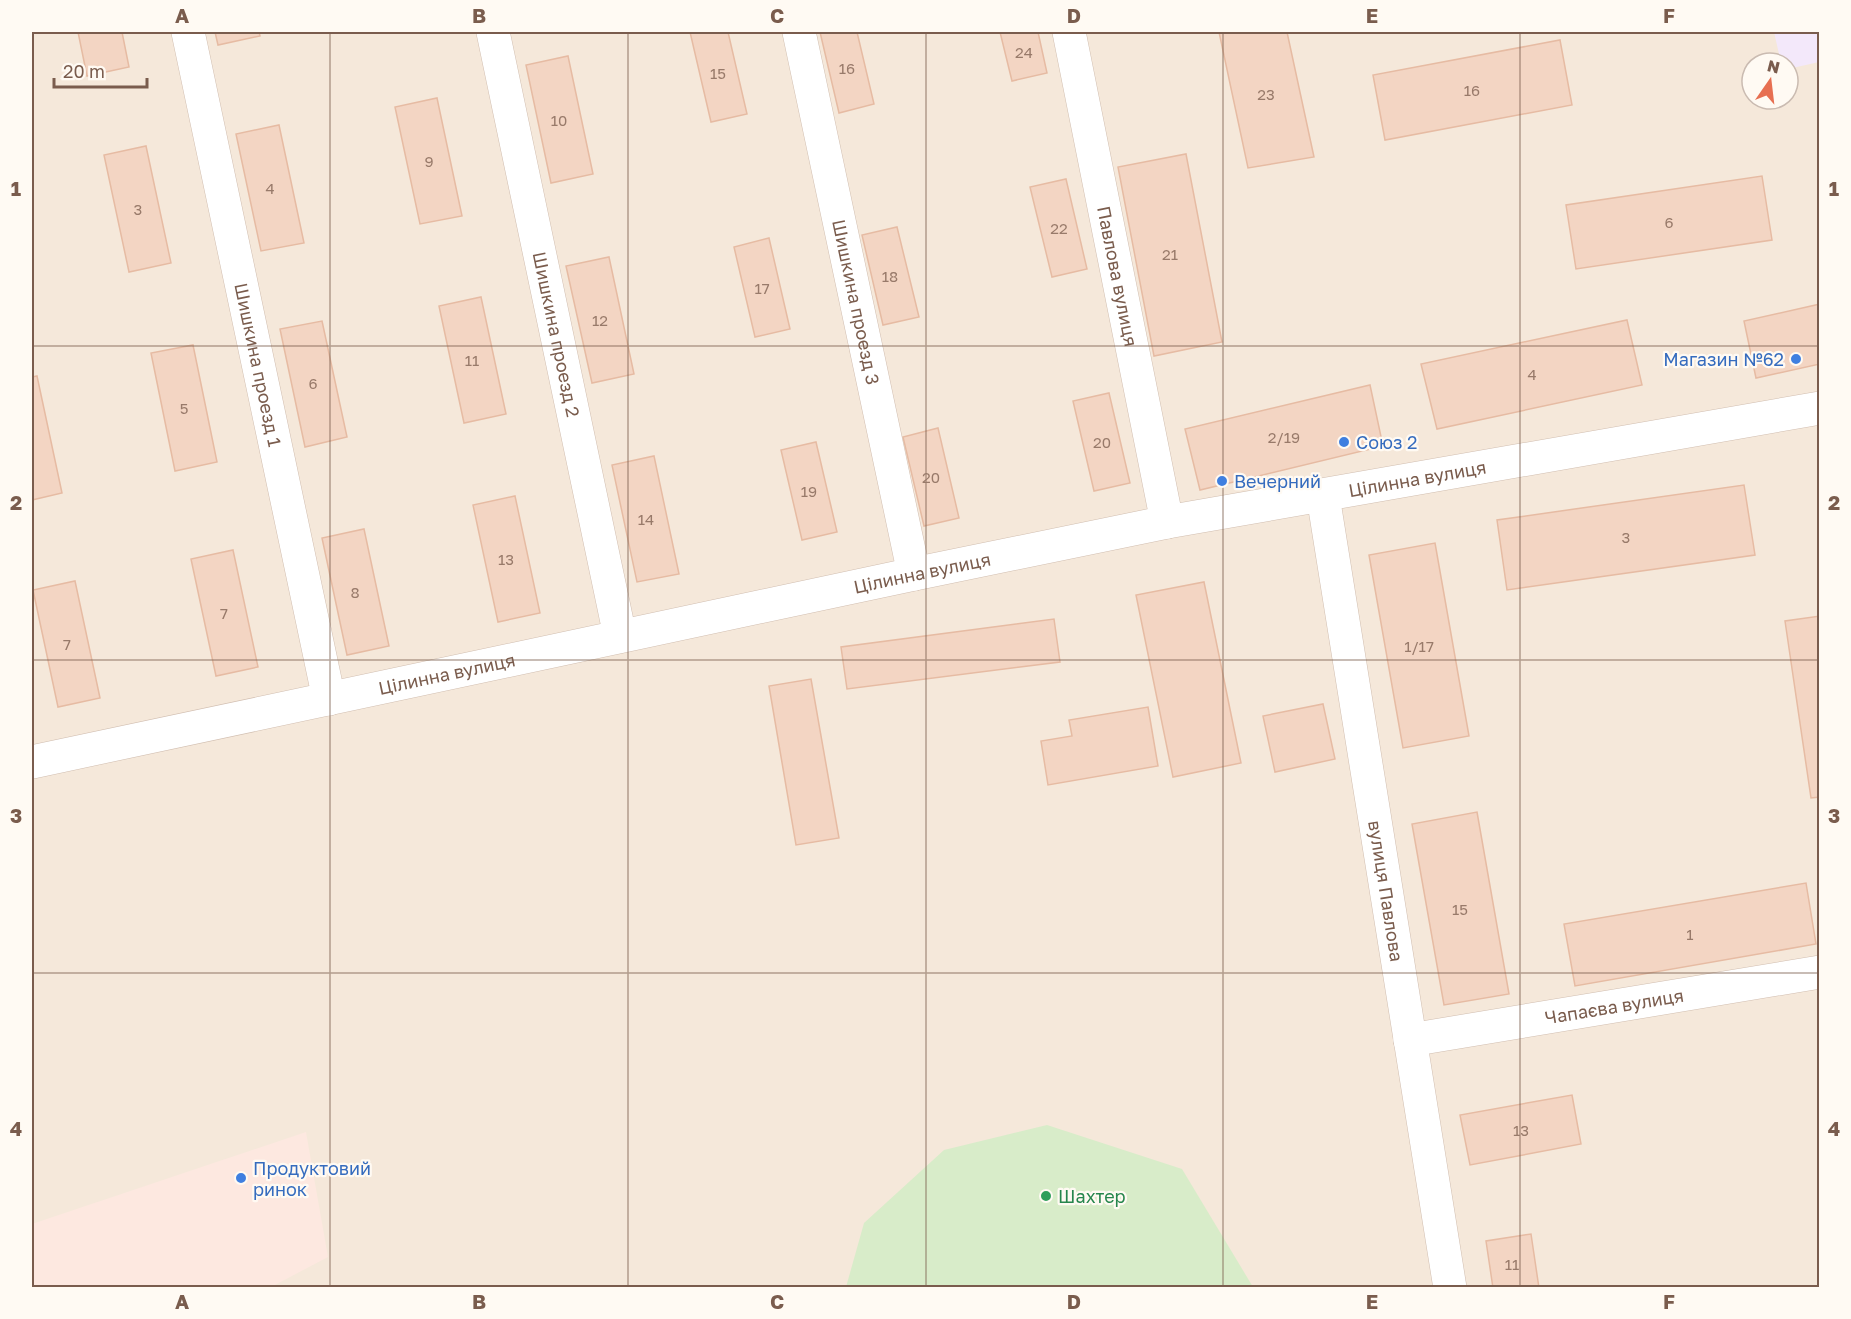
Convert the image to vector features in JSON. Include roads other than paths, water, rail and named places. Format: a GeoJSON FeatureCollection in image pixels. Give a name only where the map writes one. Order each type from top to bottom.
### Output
{"type":"FeatureCollection","features":[{"type":"Feature","properties":{"kind":"street","name":"Шишкина проезд 1"},"geometry":{"type":"LineString","coordinates":[[188,32],[329,699]]}},
{"type":"Feature","properties":{"kind":"street","name":"Шишкина проезд 2"},"geometry":{"type":"LineString","coordinates":[[493,32],[620,636]]}},
{"type":"Feature","properties":{"kind":"street","name":"Шишкина проезд 3"},"geometry":{"type":"LineString","coordinates":[[799,32],[914,573]]}},
{"type":"Feature","properties":{"kind":"street","name":"Павлова вулиця"},"geometry":{"type":"LineString","coordinates":[[1069,32],[1167,522]]}},
{"type":"Feature","properties":{"kind":"street","name":"Цілинна вулиця"},"geometry":{"type":"LineString","coordinates":[[32,762],[914,573],[1167,522],[1820,408]]}},
{"type":"Feature","properties":{"kind":"street","name":"вулиця Павлова"},"geometry":{"type":"LineString","coordinates":[[1323,496],[1450,1287]]}},
{"type":"Feature","properties":{"kind":"street","name":"Чапаєва вулиця"},"geometry":{"type":"LineString","coordinates":[[1410,1040],[1820,972]]}},
{"type":"Feature","properties":{"kind":"place","name":"Магазин №62"},"geometry":{"type":"Point","coordinates":[1796,359]}},
{"type":"Feature","properties":{"kind":"place","name":"Союз 2"},"geometry":{"type":"Point","coordinates":[1344,442]}},
{"type":"Feature","properties":{"kind":"place","name":"Вечерний"},"geometry":{"type":"Point","coordinates":[1222,481]}},
{"type":"Feature","properties":{"kind":"place","name":"Продуктовий ринок"},"geometry":{"type":"Point","coordinates":[241,1178]}},
{"type":"Feature","properties":{"kind":"place","name":"Шахтер"},"geometry":{"type":"Point","coordinates":[1046,1196]}}]}
